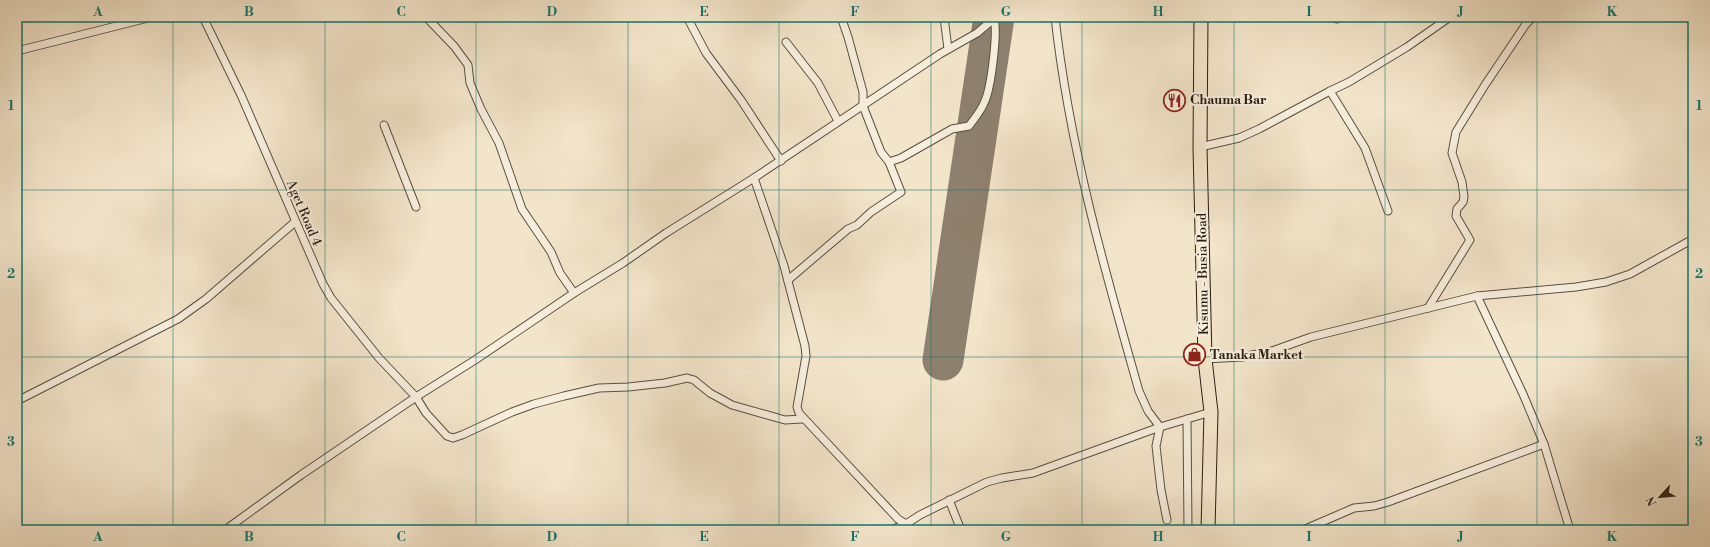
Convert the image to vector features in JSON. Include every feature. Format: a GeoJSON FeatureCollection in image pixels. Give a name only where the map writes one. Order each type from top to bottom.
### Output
{"type":"FeatureCollection","features":[{"type":"Feature","properties":{"kind":"highway","name":"Kisumu - Busia Road"},"geometry":{"type":"LineString","coordinates":[[1200,17],[1200,147],[1205,360],[1211,412],[1208,530]]}},
{"type":"Feature","properties":{"kind":"street"},"geometry":{"type":"LineString","coordinates":[[17,51],[152,17]]}},
{"type":"Feature","properties":{"kind":"street","name":"Aget Road 4"},"geometry":{"type":"LineString","coordinates":[[203,17],[241,95],[314,267],[331,298],[380,358],[416,397],[426,413],[441,431],[447,436],[453,438],[512,412],[564,396],[600,388],[665,383],[687,378],[694,380],[710,393],[732,405],[785,420],[802,419]]}},
{"type":"Feature","properties":{"kind":"street"},"geometry":{"type":"LineString","coordinates":[[426,17],[454,46],[468,65],[470,83],[498,143],[522,209],[551,252],[560,273],[574,293]]}},
{"type":"Feature","properties":{"kind":"street"},"geometry":{"type":"LineString","coordinates":[[687,17],[706,54],[741,100],[781,161]]}},
{"type":"Feature","properties":{"kind":"street"},"geometry":{"type":"LineString","coordinates":[[788,280],[798,273],[809,260],[822,252],[848,229],[857,225],[871,212],[902,192],[889,162],[881,152],[863,106],[863,92],[841,17]]}},
{"type":"Feature","properties":{"kind":"street"},"geometry":{"type":"LineString","coordinates":[[944,17],[948,49]]}},
{"type":"Feature","properties":{"kind":"street"},"geometry":{"type":"LineString","coordinates":[[1055,17],[1060,64],[1091,218],[1139,391],[1148,411],[1160,427],[1156,446],[1161,490],[1167,520]]}},
{"type":"Feature","properties":{"kind":"street"},"geometry":{"type":"LineString","coordinates":[[1200,147],[1246,135],[1349,82],[1400,51],[1450,17]]}},
{"type":"Feature","properties":{"kind":"street"},"geometry":{"type":"LineString","coordinates":[[1428,308],[1470,240],[1456,216],[1456,209],[1463,202],[1464,197],[1462,182],[1452,153],[1456,132],[1484,86],[1526,24],[1533,17]]}},
{"type":"Feature","properties":{"kind":"street"},"geometry":{"type":"LineString","coordinates":[[889,162],[901,158],[952,129],[968,126],[985,102],[994,46],[995,18]]}},
{"type":"Feature","properties":{"kind":"street"},"geometry":{"type":"LineString","coordinates":[[225,530],[301,475],[416,397],[475,360],[574,293],[781,161],[838,121],[948,49],[977,33],[995,18]]}},
{"type":"Feature","properties":{"kind":"street"},"geometry":{"type":"LineString","coordinates":[[786,42],[818,83],[838,121]]}},
{"type":"Feature","properties":{"kind":"street"},"geometry":{"type":"LineString","coordinates":[[1330,91],[1365,148],[1388,211]]}},
{"type":"Feature","properties":{"kind":"street"},"geometry":{"type":"LineString","coordinates":[[384,124],[416,207]]}},
{"type":"Feature","properties":{"kind":"street"},"geometry":{"type":"LineString","coordinates":[[754,178],[788,280],[805,346],[806,356],[796,407],[802,419],[906,527]]}},
{"type":"Feature","properties":{"kind":"street"},"geometry":{"type":"LineString","coordinates":[[17,401],[178,319],[206,299],[295,222]]}},
{"type":"Feature","properties":{"kind":"street"},"geometry":{"type":"LineString","coordinates":[[1205,360],[1242,357],[1272,351],[1311,337],[1477,296],[1576,287],[1606,282],[1630,274],[1692,240],[1693,250]]}},
{"type":"Feature","properties":{"kind":"street"},"geometry":{"type":"LineString","coordinates":[[1477,296],[1523,394],[1544,444],[1570,530]]}},
{"type":"Feature","properties":{"kind":"street"},"geometry":{"type":"LineString","coordinates":[[890,530],[906,527],[920,515],[987,482],[1033,473],[1160,427],[1211,412]]}},
{"type":"Feature","properties":{"kind":"street"},"geometry":{"type":"LineString","coordinates":[[1187,419],[1188,530]]}},
{"type":"Feature","properties":{"kind":"street"},"geometry":{"type":"LineString","coordinates":[[1303,530],[1348,511],[1388,502],[1544,444]]}},
{"type":"Feature","properties":{"kind":"street"},"geometry":{"type":"LineString","coordinates":[[949,500],[961,530]]}},
{"type":"Feature","properties":{"kind":"runway"},"geometry":{"type":"LineString","coordinates":[[943,360],[994,17]]}},
{"type":"Feature","properties":{"kind":"place","name":"Chauma Bar"},"geometry":{"type":"Point","coordinates":[1174,100]}},
{"type":"Feature","properties":{"kind":"place","name":"Tanaka Market"},"geometry":{"type":"Point","coordinates":[1195,355]}}]}
